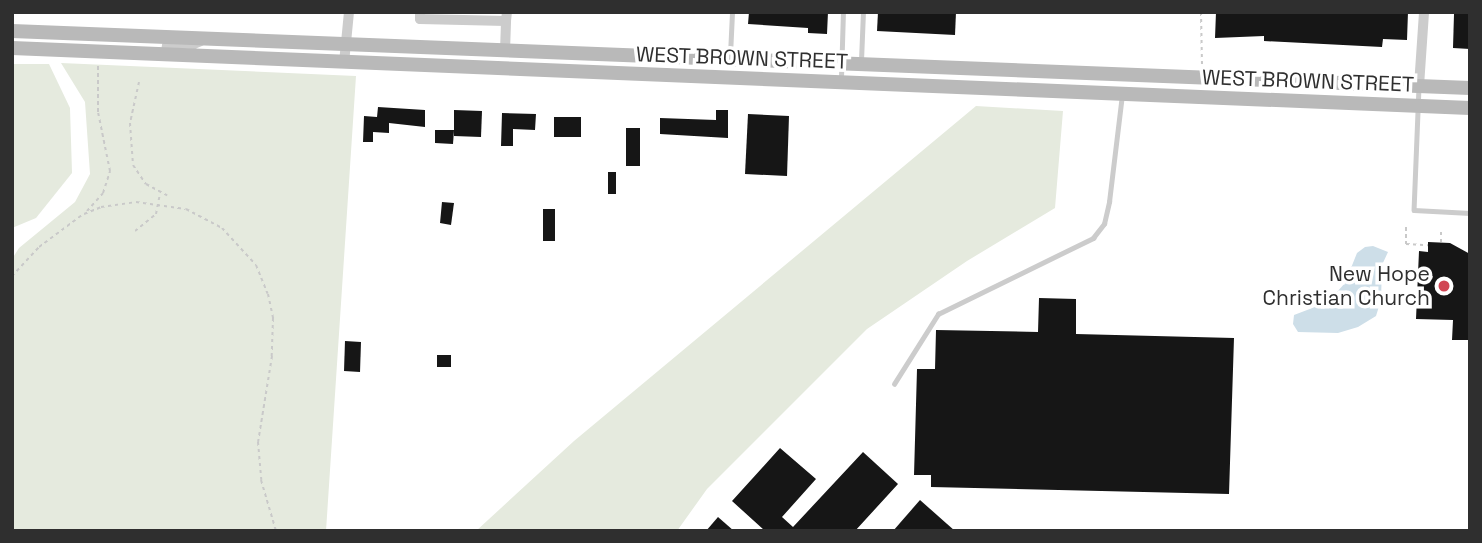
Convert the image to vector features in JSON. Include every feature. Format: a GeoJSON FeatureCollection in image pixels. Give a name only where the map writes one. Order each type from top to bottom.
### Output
{"type":"FeatureCollection","features":[{"type":"Feature","properties":{"kind":"main road","name":"WEST BROWN STREET"},"geometry":{"type":"LineString","coordinates":[[12,31],[729,60],[841,75],[1122,94],[1470,108]]}},
{"type":"Feature","properties":{"kind":"main road","name":"WEST BROWN STREET"},"geometry":{"type":"LineString","coordinates":[[12,48],[783,81],[799,75],[841,75]]}},
{"type":"Feature","properties":{"kind":"main road"},"geometry":{"type":"LineString","coordinates":[[656,76],[657,57]]}},
{"type":"Feature","properties":{"kind":"main road","name":"WEST BROWN STREET"},"geometry":{"type":"LineString","coordinates":[[861,67],[1470,89]]}},
{"type":"Feature","properties":{"kind":"main road"},"geometry":{"type":"LineString","coordinates":[[841,75],[859,76],[861,67]]}},
{"type":"Feature","properties":{"kind":"main road"},"geometry":{"type":"LineString","coordinates":[[1122,94],[1124,75]]}},
{"type":"Feature","properties":{"kind":"street"},"geometry":{"type":"LineString","coordinates":[[344,63],[349,12]]}},
{"type":"Feature","properties":{"kind":"street"},"geometry":{"type":"LineString","coordinates":[[420,12],[420,19],[506,17],[505,51]]}},
{"type":"Feature","properties":{"kind":"street"},"geometry":{"type":"LineString","coordinates":[[1419,86],[1424,12]]}},
{"type":"Feature","properties":{"kind":"lane"},"geometry":{"type":"LineString","coordinates":[[729,60],[732,12]]}},
{"type":"Feature","properties":{"kind":"lane"},"geometry":{"type":"LineString","coordinates":[[841,75],[843,12]]}},
{"type":"Feature","properties":{"kind":"lane"},"geometry":{"type":"LineString","coordinates":[[861,67],[863,12]]}},
{"type":"Feature","properties":{"kind":"lane"},"geometry":{"type":"LineString","coordinates":[[163,55],[164,45],[194,46],[211,39]]}},
{"type":"Feature","properties":{"kind":"lane"},"geometry":{"type":"LineString","coordinates":[[504,70],[505,51]]}},
{"type":"Feature","properties":{"kind":"lane"},"geometry":{"type":"LineString","coordinates":[[1419,86],[1414,210],[1470,213]]}},
{"type":"Feature","properties":{"kind":"lane"},"geometry":{"type":"LineString","coordinates":[[894,384],[938,314],[1093,238],[1104,224],[1109,202],[1122,94]]}},
{"type":"Feature","properties":{"kind":"path"},"geometry":{"type":"LineString","coordinates":[[1201,12],[1202,69]]}},
{"type":"Feature","properties":{"kind":"path"},"geometry":{"type":"LineString","coordinates":[[12,276],[38,247],[83,214],[103,193],[110,171],[98,115],[97,63]]}},
{"type":"Feature","properties":{"kind":"path"},"geometry":{"type":"LineString","coordinates":[[139,82],[131,112],[131,155],[139,178],[160,194],[167,195]]}},
{"type":"Feature","properties":{"kind":"path"},"geometry":{"type":"LineString","coordinates":[[135,231],[150,222],[160,194]]}},
{"type":"Feature","properties":{"kind":"path"},"geometry":{"type":"LineString","coordinates":[[83,214],[123,203],[159,203],[193,212],[222,228],[252,258],[265,286],[274,331],[259,421],[258,450],[262,487],[276,531]]}},
{"type":"Feature","properties":{"kind":"path"},"geometry":{"type":"LineString","coordinates":[[1406,227],[1406,244],[1428,245]]}},
{"type":"Feature","properties":{"kind":"path"},"geometry":{"type":"LineString","coordinates":[[1441,228],[1441,242]]}},
{"type":"Feature","properties":{"kind":"shaded area"},"geometry":{"type":"Polygon","coordinates":[[[61,63],[356,76],[326,531],[12,531],[12,259],[19,248],[75,202],[90,174],[85,102],[61,63]]]}},
{"type":"Feature","properties":{"kind":"shaded area"},"geometry":{"type":"Polygon","coordinates":[[[12,64],[49,64],[70,108],[72,173],[36,218],[12,228],[12,64]]]}},
{"type":"Feature","properties":{"kind":"shaded area"},"geometry":{"type":"Polygon","coordinates":[[[976,106],[1063,111],[1055,208],[967,261],[867,329],[707,489],[677,531],[476,531],[574,441],[976,106]]]}},
{"type":"Feature","properties":{"kind":"shaded area"},"geometry":{"type":"Polygon","coordinates":[[[1373,246],[1388,252],[1382,265],[1381,300],[1376,316],[1358,327],[1338,333],[1298,332],[1293,324],[1294,315],[1328,302],[1345,283],[1357,253],[1365,247],[1373,246]]]}},
{"type":"Feature","properties":{"kind":"building"},"geometry":{"type":"Polygon","coordinates":[[[749,12],[828,12],[827,34],[808,33],[808,28],[748,24],[749,12]]]}},
{"type":"Feature","properties":{"kind":"building"},"geometry":{"type":"Polygon","coordinates":[[[878,12],[956,12],[955,35],[877,31],[878,12]]]}},
{"type":"Feature","properties":{"kind":"building"},"geometry":{"type":"Polygon","coordinates":[[[1216,12],[1408,12],[1407,40],[1383,39],[1382,47],[1264,41],[1264,36],[1215,38],[1216,12]]]}},
{"type":"Feature","properties":{"kind":"building"},"geometry":{"type":"Polygon","coordinates":[[[1454,14],[1470,14],[1470,49],[1453,48],[1454,14]]]}},
{"type":"Feature","properties":{"kind":"building"},"geometry":{"type":"Polygon","coordinates":[[[378,107],[425,110],[425,127],[389,123],[389,133],[373,132],[373,142],[363,142],[364,116],[377,117],[378,107]]]}},
{"type":"Feature","properties":{"kind":"building"},"geometry":{"type":"Polygon","coordinates":[[[454,110],[482,111],[481,137],[454,136],[454,110]]]}},
{"type":"Feature","properties":{"kind":"building"},"geometry":{"type":"Polygon","coordinates":[[[716,110],[728,110],[728,138],[660,134],[660,118],[716,120],[716,110]]]}},
{"type":"Feature","properties":{"kind":"building"},"geometry":{"type":"Polygon","coordinates":[[[502,113],[536,114],[535,130],[513,129],[513,146],[501,146],[502,113]]]}},
{"type":"Feature","properties":{"kind":"building"},"geometry":{"type":"Polygon","coordinates":[[[748,114],[789,116],[787,176],[745,174],[748,114]]]}},
{"type":"Feature","properties":{"kind":"building"},"geometry":{"type":"Polygon","coordinates":[[[554,117],[581,117],[581,137],[554,137],[554,117]]]}},
{"type":"Feature","properties":{"kind":"building"},"geometry":{"type":"Polygon","coordinates":[[[626,128],[640,128],[640,166],[626,166],[626,128]]]}},
{"type":"Feature","properties":{"kind":"building"},"geometry":{"type":"Polygon","coordinates":[[[435,130],[454,130],[453,144],[435,143],[435,130]]]}},
{"type":"Feature","properties":{"kind":"building"},"geometry":{"type":"Polygon","coordinates":[[[608,172],[616,172],[616,194],[608,194],[608,172]]]}},
{"type":"Feature","properties":{"kind":"building"},"geometry":{"type":"Polygon","coordinates":[[[442,202],[454,203],[451,225],[440,223],[442,202]]]}},
{"type":"Feature","properties":{"kind":"building"},"geometry":{"type":"Polygon","coordinates":[[[543,209],[555,209],[555,241],[543,241],[543,209]]]}},
{"type":"Feature","properties":{"kind":"building","name":"New Hope Christian Church"},"geometry":{"type":"Polygon","coordinates":[[[1428,242],[1450,243],[1470,254],[1470,340],[1452,340],[1453,320],[1416,319],[1419,251],[1428,252],[1428,242]]]}},
{"type":"Feature","properties":{"kind":"building"},"geometry":{"type":"Polygon","coordinates":[[[1039,298],[1076,299],[1076,334],[1234,338],[1229,494],[931,487],[931,475],[914,475],[917,369],[935,369],[936,330],[1038,332],[1039,298]]]}},
{"type":"Feature","properties":{"kind":"building"},"geometry":{"type":"Polygon","coordinates":[[[345,341],[361,342],[360,372],[344,371],[345,341]]]}},
{"type":"Feature","properties":{"kind":"building"},"geometry":{"type":"Polygon","coordinates":[[[437,355],[451,355],[451,367],[437,367],[437,355]]]}},
{"type":"Feature","properties":{"kind":"building"},"geometry":{"type":"Polygon","coordinates":[[[780,448],[816,479],[782,517],[793,527],[863,452],[898,484],[855,531],[765,531],[732,501],[780,448]]]}},
{"type":"Feature","properties":{"kind":"building"},"geometry":{"type":"Polygon","coordinates":[[[920,500],[955,531],[893,531],[920,500]]]}},
{"type":"Feature","properties":{"kind":"building"},"geometry":{"type":"Polygon","coordinates":[[[718,517],[734,531],[706,531],[718,517]]]}},
{"type":"Feature","properties":{"kind":"place","name":"New Hope Christian Church"},"geometry":{"type":"Point","coordinates":[1444,286]}}]}
